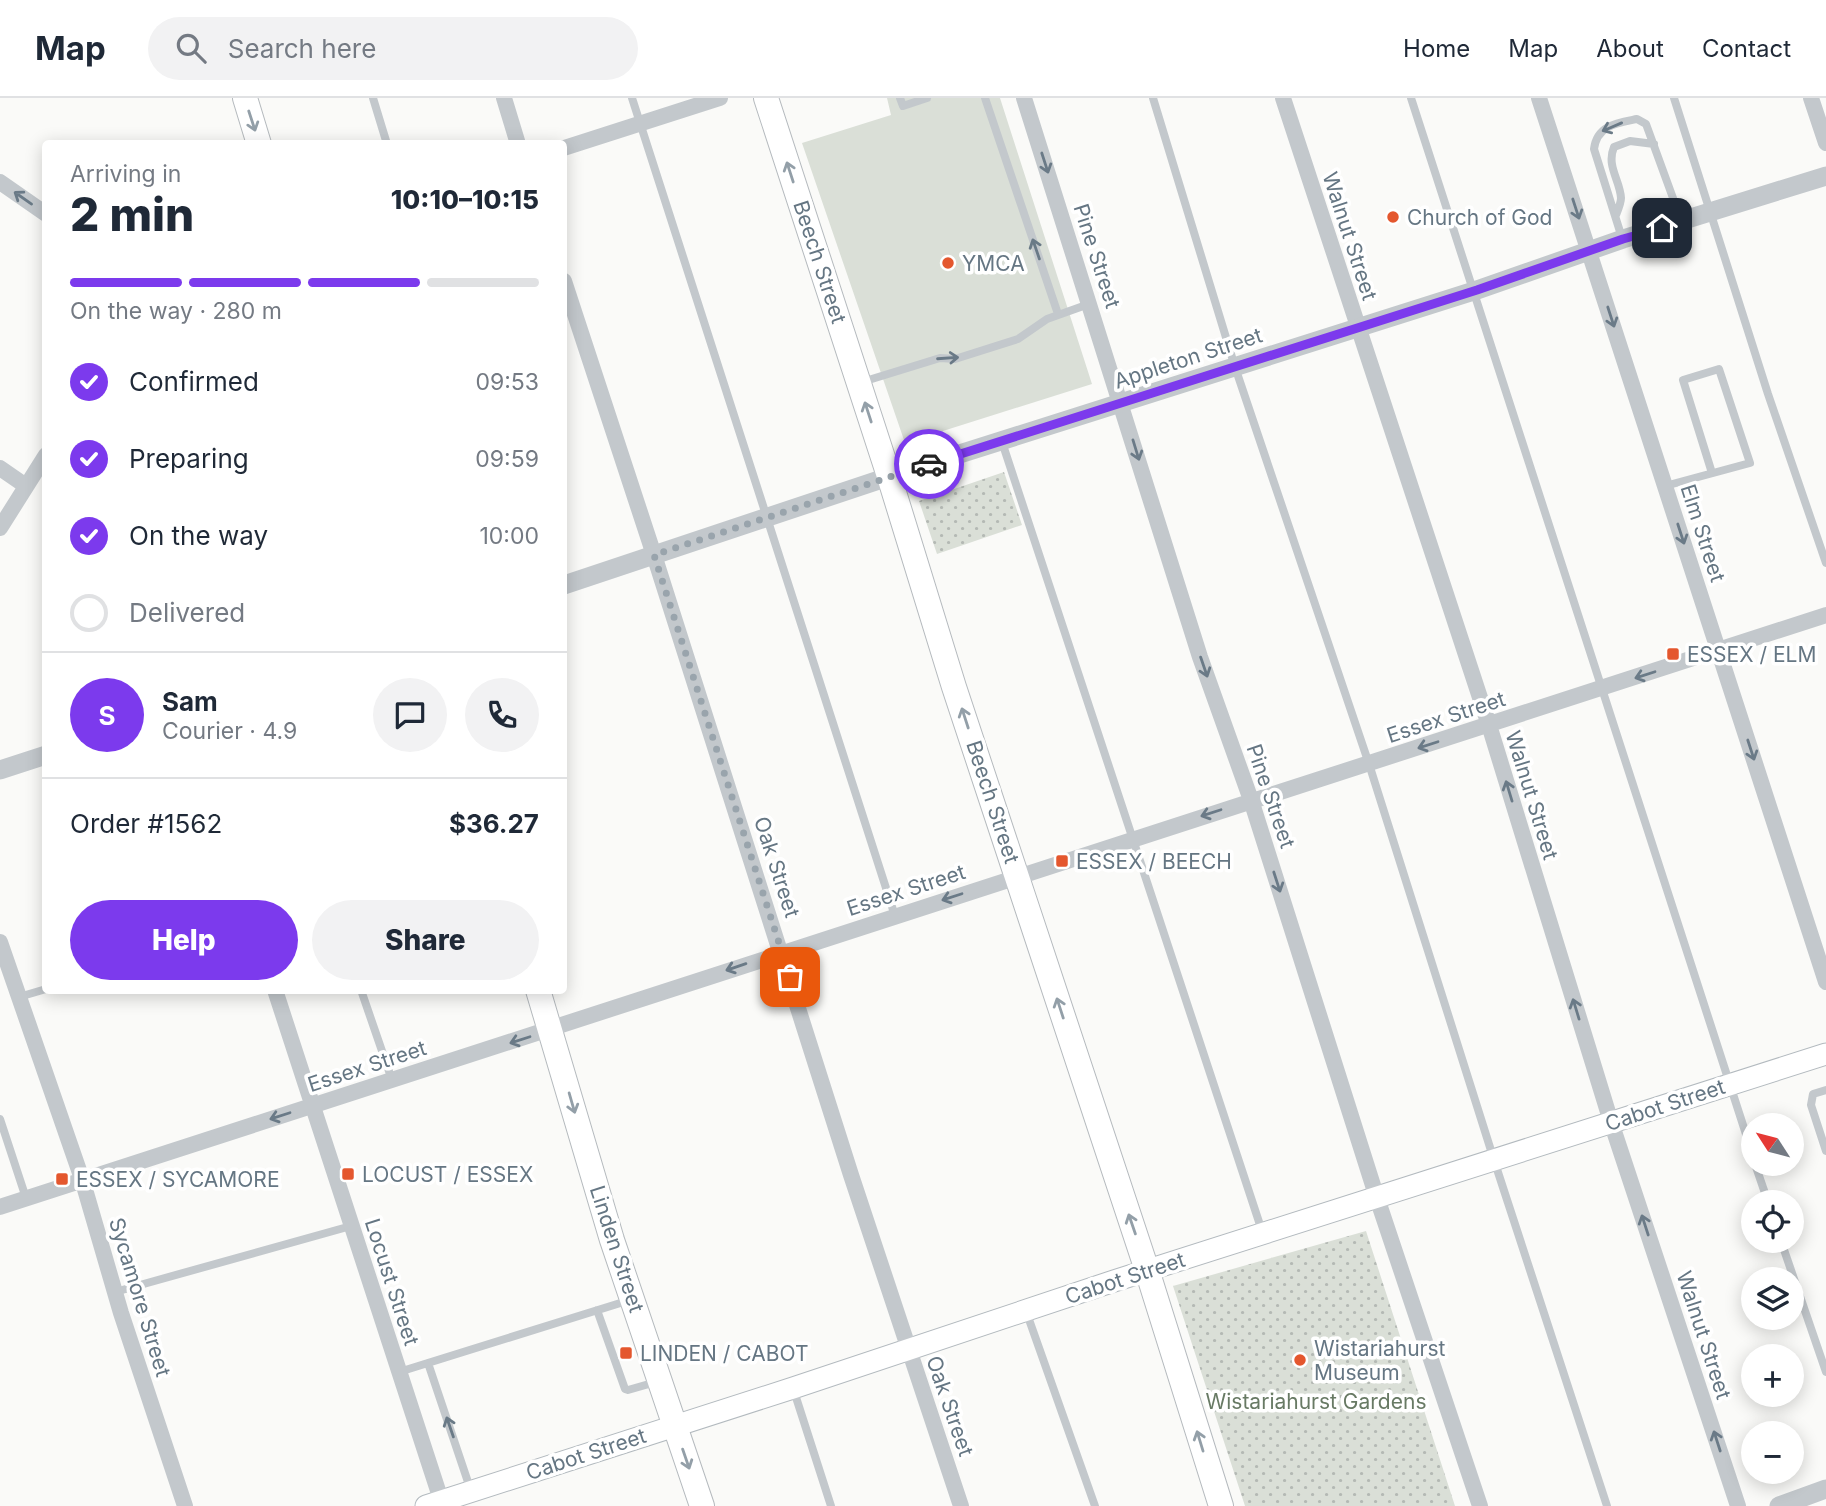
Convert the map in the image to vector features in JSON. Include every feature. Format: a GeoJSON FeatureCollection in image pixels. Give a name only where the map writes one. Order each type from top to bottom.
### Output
{"type":"FeatureCollection","features":[{"type":"Feature","properties":{"kind":"main road"},"geometry":{"type":"LineString","coordinates":[[244,98],[258,140]]}},
{"type":"Feature","properties":{"kind":"main road","name":"Beech Street"},"geometry":{"type":"LineString","coordinates":[[766,98],[954,687],[1147,1270],[1221,1506]]}},
{"type":"Feature","properties":{"kind":"main road","name":"Linden Street"},"geometry":{"type":"LineString","coordinates":[[539,994],[612,1240],[702,1506]]}},
{"type":"Feature","properties":{"kind":"main road","name":"Cabot Street"},"geometry":{"type":"LineString","coordinates":[[437,1504],[1147,1270],[1826,1054]]}},
{"type":"Feature","properties":{"kind":"street"},"geometry":{"type":"LineString","coordinates":[[504,98],[517,140]]}},
{"type":"Feature","properties":{"kind":"street"},"geometry":{"type":"LineString","coordinates":[[567,147],[720,98]]}},
{"type":"Feature","properties":{"kind":"street","name":"Pine Street"},"geometry":{"type":"LineString","coordinates":[[1024,98],[1200,657],[1251,800],[1377,1198],[1480,1506]]}},
{"type":"Feature","properties":{"kind":"street","name":"Walnut Street"},"geometry":{"type":"LineString","coordinates":[[1283,98],[1489,725],[1611,1122],[1738,1506]]}},
{"type":"Feature","properties":{"kind":"street","name":"Elm Street"},"geometry":{"type":"LineString","coordinates":[[1539,98],[1826,982]]}},
{"type":"Feature","properties":{"kind":"street"},"geometry":{"type":"LineString","coordinates":[[1811,98],[1823,125],[1826,143]]}},
{"type":"Feature","properties":{"kind":"street","name":"Appleton Street"},"geometry":{"type":"LineString","coordinates":[[567,584],[889,477],[1590,253],[1623,239],[1682,223],[1826,176]]}},
{"type":"Feature","properties":{"kind":"street"},"geometry":{"type":"LineString","coordinates":[[0,182],[42,211]]}},
{"type":"Feature","properties":{"kind":"street","name":"Oak Street"},"geometry":{"type":"LineString","coordinates":[[567,290],[961,1506]]}},
{"type":"Feature","properties":{"kind":"street"},"geometry":{"type":"LineString","coordinates":[[0,528],[42,461]]}},
{"type":"Feature","properties":{"kind":"street"},"geometry":{"type":"LineString","coordinates":[[0,468],[26,486]]}},
{"type":"Feature","properties":{"kind":"street","name":"Essex Street"},"geometry":{"type":"LineString","coordinates":[[0,1207],[82,1178],[550,1030],[782,952],[1826,615]]}},
{"type":"Feature","properties":{"kind":"street"},"geometry":{"type":"LineString","coordinates":[[0,770],[42,756]]}},
{"type":"Feature","properties":{"kind":"street","name":"Sycamore Street"},"geometry":{"type":"LineString","coordinates":[[0,942],[82,1178],[115,1292],[185,1506]]}},
{"type":"Feature","properties":{"kind":"street","name":"Locust Street"},"geometry":{"type":"LineString","coordinates":[[276,994],[399,1372],[437,1504]]}},
{"type":"Feature","properties":{"kind":"street"},"geometry":{"type":"LineString","coordinates":[[1779,1506],[1826,1489]]}},
{"type":"Feature","properties":{"kind":"lane"},"geometry":{"type":"LineString","coordinates":[[373,98],[386,140]]}},
{"type":"Feature","properties":{"kind":"lane"},"geometry":{"type":"LineString","coordinates":[[632,98],[895,916]]}},
{"type":"Feature","properties":{"kind":"lane"},"geometry":{"type":"LineString","coordinates":[[900,98],[903,106],[927,98]]}},
{"type":"Feature","properties":{"kind":"lane"},"geometry":{"type":"LineString","coordinates":[[985,98],[1058,314]]}},
{"type":"Feature","properties":{"kind":"lane"},"geometry":{"type":"LineString","coordinates":[[1153,98],[1235,367],[1369,764],[1607,1506]]}},
{"type":"Feature","properties":{"kind":"lane"},"geometry":{"type":"LineString","coordinates":[[1411,98],[1741,1122]]}},
{"type":"Feature","properties":{"kind":"lane"},"geometry":{"type":"LineString","coordinates":[[1674,98],[1768,394],[1826,563]]}},
{"type":"Feature","properties":{"kind":"lane"},"geometry":{"type":"LineString","coordinates":[[1623,239],[1594,149],[1595,138],[1601,131],[1616,124],[1637,119],[1646,124],[1682,223]]}},
{"type":"Feature","properties":{"kind":"lane"},"geometry":{"type":"LineString","coordinates":[[1616,215],[1621,199],[1611,164],[1614,147],[1630,141],[1654,144]]}},
{"type":"Feature","properties":{"kind":"lane"},"geometry":{"type":"LineString","coordinates":[[859,383],[940,358],[955,359],[1018,339],[1058,314],[1090,304]]}},
{"type":"Feature","properties":{"kind":"lane"},"geometry":{"type":"LineString","coordinates":[[1665,486],[1750,463],[1719,369],[1683,380],[1712,473]]}},
{"type":"Feature","properties":{"kind":"lane"},"geometry":{"type":"LineString","coordinates":[[1002,441],[1263,1234]]}},
{"type":"Feature","properties":{"kind":"lane"},"geometry":{"type":"LineString","coordinates":[[19,997],[42,990]]}},
{"type":"Feature","properties":{"kind":"lane"},"geometry":{"type":"LineString","coordinates":[[362,994],[392,1080]]}},
{"type":"Feature","properties":{"kind":"lane"},"geometry":{"type":"LineString","coordinates":[[1826,1090],[1813,1094],[1811,1105],[1826,1151]]}},
{"type":"Feature","properties":{"kind":"lane"},"geometry":{"type":"LineString","coordinates":[[0,1119],[26,1198]]}},
{"type":"Feature","properties":{"kind":"lane"},"geometry":{"type":"LineString","coordinates":[[115,1292],[351,1226]]}},
{"type":"Feature","properties":{"kind":"lane"},"geometry":{"type":"LineString","coordinates":[[1785,1253],[1826,1372]]}},
{"type":"Feature","properties":{"kind":"lane"},"geometry":{"type":"LineString","coordinates":[[399,1372],[632,1299]]}},
{"type":"Feature","properties":{"kind":"lane"},"geometry":{"type":"LineString","coordinates":[[1026,1310],[1095,1506]]}},
{"type":"Feature","properties":{"kind":"lane"},"geometry":{"type":"LineString","coordinates":[[597,1311],[625,1389],[660,1381]]}},
{"type":"Feature","properties":{"kind":"lane"},"geometry":{"type":"LineString","coordinates":[[428,1363],[471,1491]]}},
{"type":"Feature","properties":{"kind":"lane"},"geometry":{"type":"LineString","coordinates":[[793,1388],[831,1506]]}},
{"type":"Feature","properties":{"kind":"green space","name":"YMCA"},"geometry":{"type":"Polygon","coordinates":[[[887,98],[1000,98],[1092,384],[905,443],[802,143],[891,115],[887,98]]]}},
{"type":"Feature","properties":{"kind":"green space"},"geometry":{"type":"Polygon","coordinates":[[[1004,472],[1022,525],[937,554],[919,501],[1004,472]]]}},
{"type":"Feature","properties":{"kind":"green space","name":"Wistariahurst Gardens"},"geometry":{"type":"Polygon","coordinates":[[[1366,1231],[1455,1506],[1245,1506],[1173,1286],[1366,1231]]]}},
{"type":"Feature","properties":{"kind":"way so far"},"geometry":{"type":"LineString","coordinates":[[790,977],[654,555],[929,464]]}},
{"type":"Feature","properties":{"kind":"place","name":"Church of God"},"geometry":{"type":"Point","coordinates":[1393,217]}},
{"type":"Feature","properties":{"kind":"place","name":"YMCA"},"geometry":{"type":"Point","coordinates":[948,263]}},
{"type":"Feature","properties":{"kind":"place","name":"ESSEX / ELM"},"geometry":{"type":"Point","coordinates":[1673,654]}},
{"type":"Feature","properties":{"kind":"place","name":"ESSEX / BEECH"},"geometry":{"type":"Point","coordinates":[1062,861]}},
{"type":"Feature","properties":{"kind":"place","name":"LOCUST / ESSEX"},"geometry":{"type":"Point","coordinates":[348,1174]}},
{"type":"Feature","properties":{"kind":"place","name":"ESSEX / SYCAMORE"},"geometry":{"type":"Point","coordinates":[62,1179]}},
{"type":"Feature","properties":{"kind":"place","name":"LINDEN / CABOT"},"geometry":{"type":"Point","coordinates":[626,1353]}},
{"type":"Feature","properties":{"kind":"place","name":"Wistariahurst Museum"},"geometry":{"type":"Point","coordinates":[1300,1360]}},
{"type":"Feature","properties":{"kind":"route"},"geometry":{"type":"LineString","coordinates":[[929,464],[1477,290],[1662,228]]}}]}
